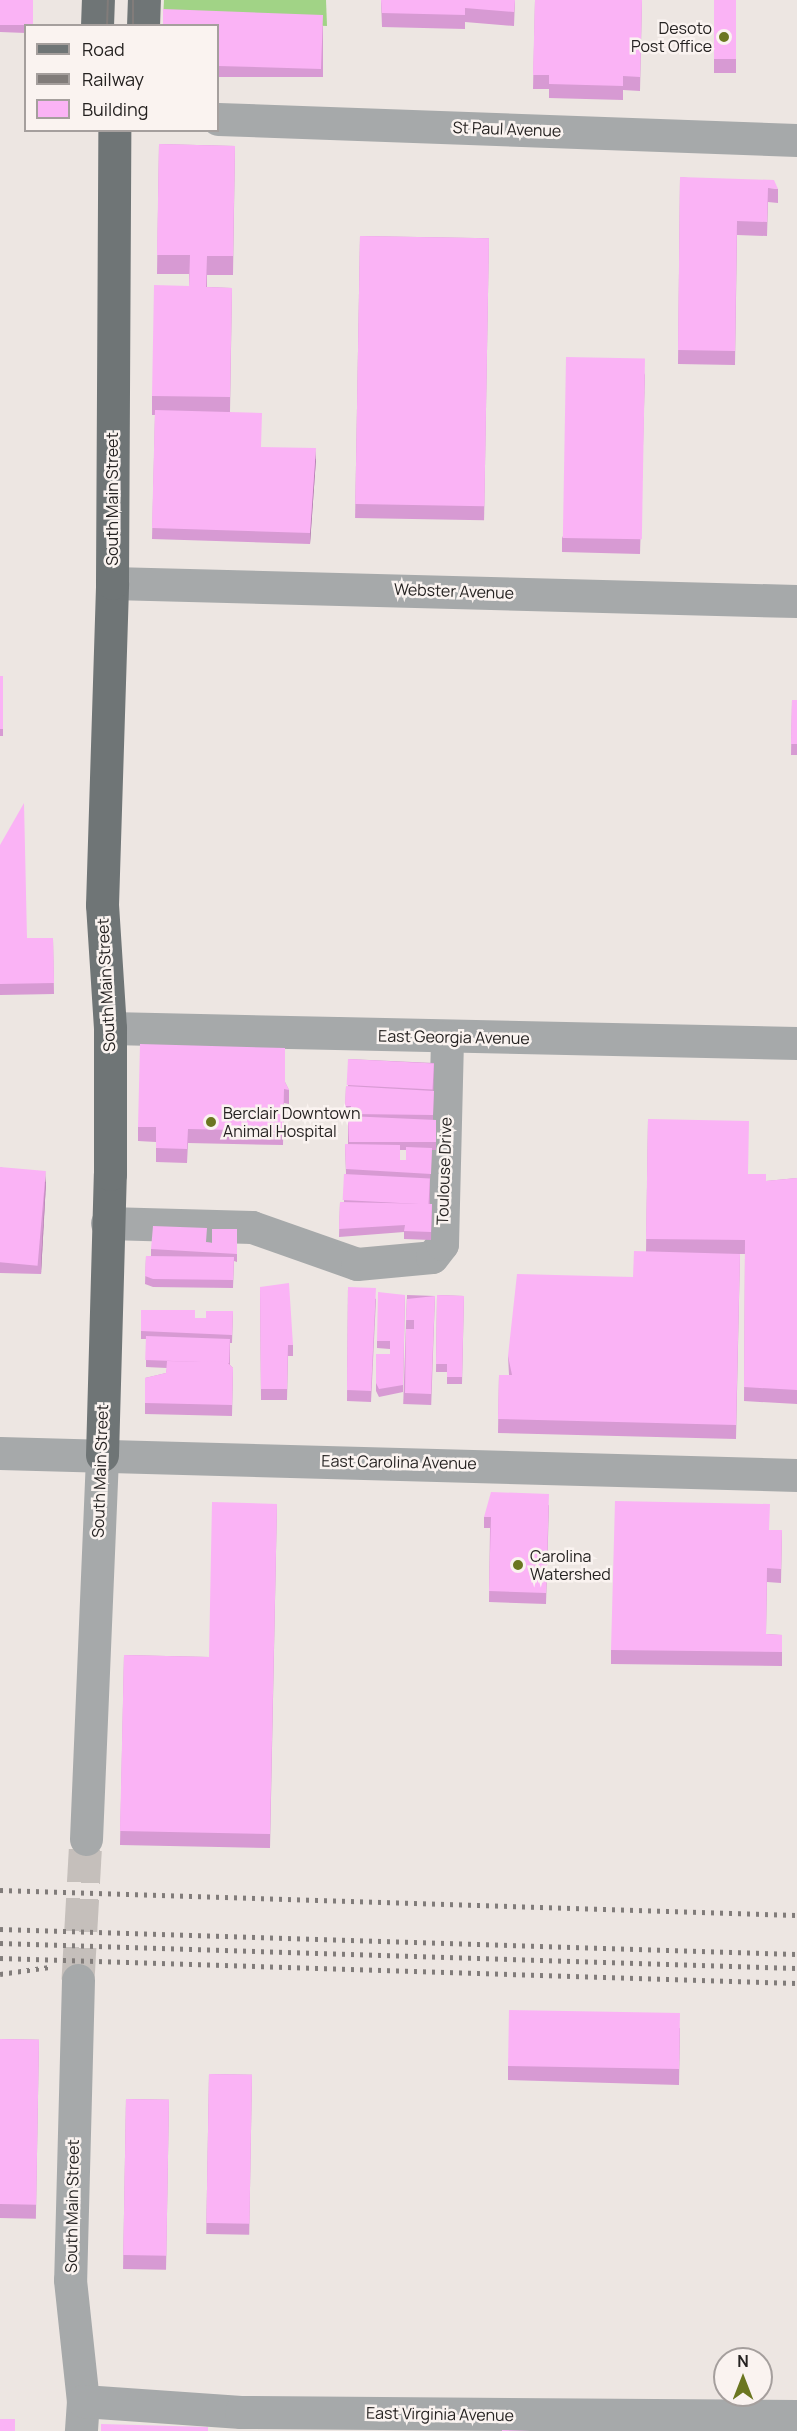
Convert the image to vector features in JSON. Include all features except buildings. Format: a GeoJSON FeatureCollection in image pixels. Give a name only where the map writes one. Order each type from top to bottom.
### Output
{"type":"FeatureCollection","features":[{"type":"Feature","properties":{"kind":"main road"},"geometry":{"type":"LineString","coordinates":[[97,24],[98,0]]}},
{"type":"Feature","properties":{"kind":"main road"},"geometry":{"type":"LineString","coordinates":[[143,24],[144,0]]}},
{"type":"Feature","properties":{"kind":"main road","name":"South Main Street"},"geometry":{"type":"LineString","coordinates":[[102,1455],[110,1028],[102,905],[112,583],[114,132]]}},
{"type":"Feature","properties":{"kind":"street","name":"St Paul Avenue"},"geometry":{"type":"LineString","coordinates":[[219,119],[797,140]]}},
{"type":"Feature","properties":{"kind":"street","name":"Webster Avenue"},"geometry":{"type":"LineString","coordinates":[[112,583],[797,601]]}},
{"type":"Feature","properties":{"kind":"street","name":"East Georgia Avenue"},"geometry":{"type":"LineString","coordinates":[[110,1028],[797,1043]]}},
{"type":"Feature","properties":{"kind":"street","name":"Toulouse Drive"},"geometry":{"type":"LineString","coordinates":[[107,1223],[252,1227],[366,1265],[432,1257],[442,1244],[447,1037]]}},
{"type":"Feature","properties":{"kind":"street","name":"East Carolina Avenue"},"geometry":{"type":"LineString","coordinates":[[0,1453],[797,1475]]}},
{"type":"Feature","properties":{"kind":"street","name":"South Main Street"},"geometry":{"type":"LineString","coordinates":[[87,1839],[102,1455]]}},
{"type":"Feature","properties":{"kind":"street","name":"South Main Street"},"geometry":{"type":"LineString","coordinates":[[78,1980],[70,2280],[82,2416]]}},
{"type":"Feature","properties":{"kind":"street","name":"East Virginia Avenue"},"geometry":{"type":"LineString","coordinates":[[82,2416],[241,2412],[303,2420],[683,2412],[797,2416]]}},
{"type":"Feature","properties":{"kind":"green space"},"geometry":{"type":"Polygon","coordinates":[[[164,0],[326,0],[327,26],[163,20],[164,0]]]}},
{"type":"Feature","properties":{"kind":"tunnel"},"geometry":{"type":"LineString","coordinates":[[78,1980],[86,1839]]}},
{"type":"Feature","properties":{"kind":"tram line"},"geometry":{"type":"LineString","coordinates":[[107,24],[108,0]]}},
{"type":"Feature","properties":{"kind":"tram line"},"geometry":{"type":"LineString","coordinates":[[133,0],[133,24]]}},
{"type":"Feature","properties":{"kind":"railway"},"geometry":{"type":"LineString","coordinates":[[0,1890],[797,1915]]}},
{"type":"Feature","properties":{"kind":"railway"},"geometry":{"type":"LineString","coordinates":[[0,1929],[797,1954]]}},
{"type":"Feature","properties":{"kind":"railway"},"geometry":{"type":"LineString","coordinates":[[0,1943],[797,1968]]}},
{"type":"Feature","properties":{"kind":"railway"},"geometry":{"type":"LineString","coordinates":[[0,1958],[797,1983]]}},
{"type":"Feature","properties":{"kind":"railway"},"geometry":{"type":"LineString","coordinates":[[0,1974],[50,1967]]}},
{"type":"Feature","properties":{"kind":"place","name":"Desoto Post Office"},"geometry":{"type":"Point","coordinates":[724,37]}},
{"type":"Feature","properties":{"kind":"place","name":"Berclair Downtown Animal Hospital"},"geometry":{"type":"Point","coordinates":[211,1122]}},
{"type":"Feature","properties":{"kind":"place","name":"Carolina Watershed"},"geometry":{"type":"Point","coordinates":[518,1565]}}]}
